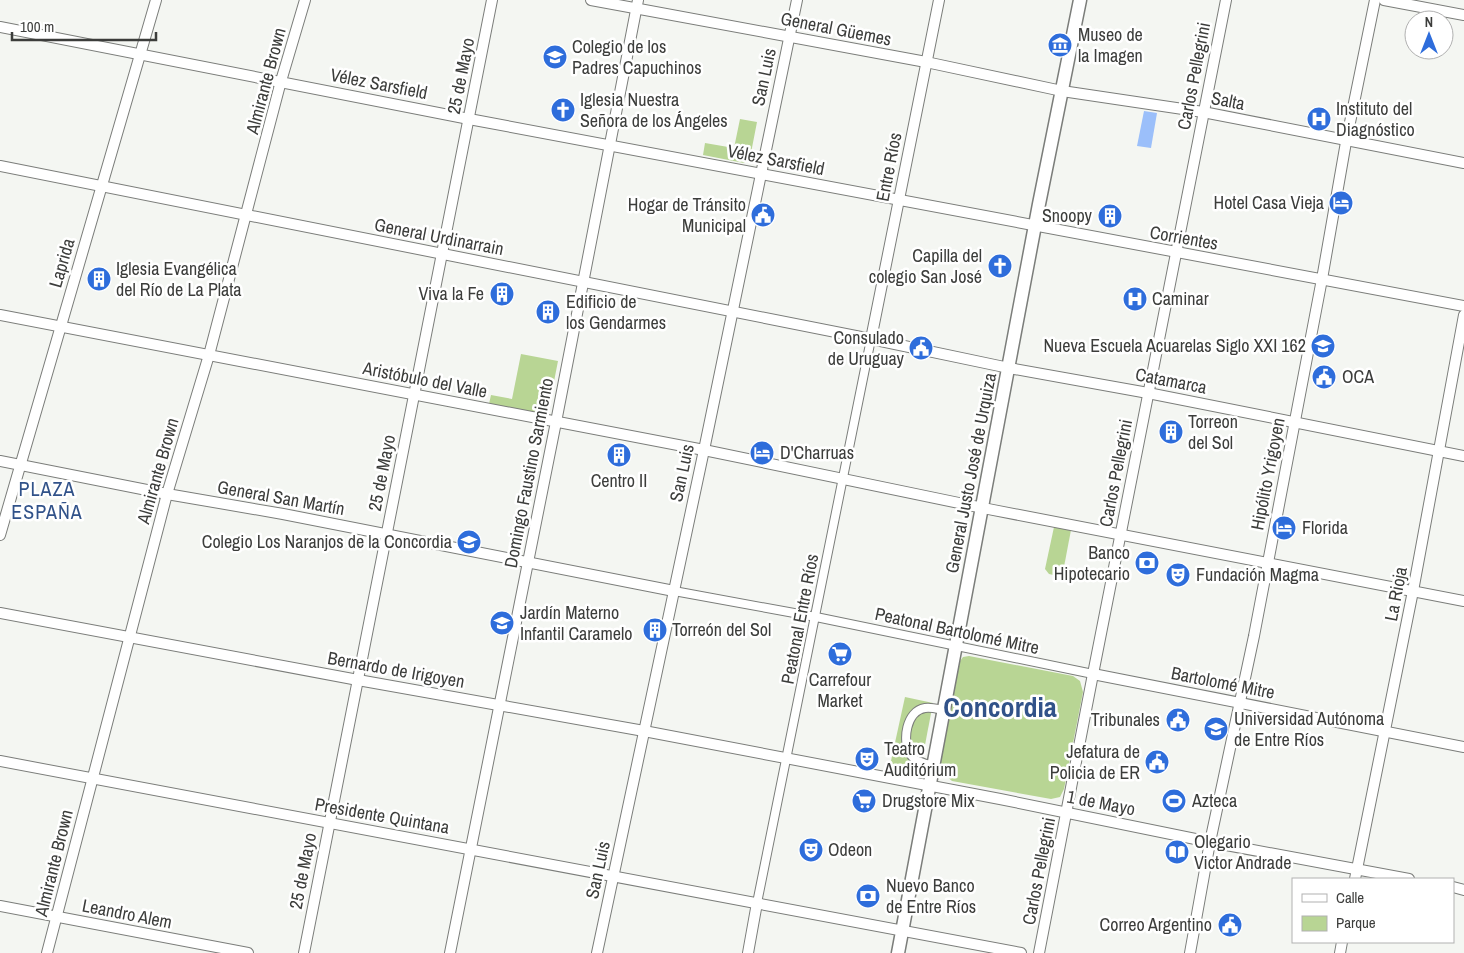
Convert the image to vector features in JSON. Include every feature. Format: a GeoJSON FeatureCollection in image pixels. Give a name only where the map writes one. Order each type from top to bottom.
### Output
{"type":"FeatureCollection","features":[{"type":"Feature","properties":{"kind":"street","name":"Laprida"},"geometry":{"type":"LineString","coordinates":[[0,535],[156,0]]}},
{"type":"Feature","properties":{"kind":"street","name":"Almirante Brown"},"geometry":{"type":"LineString","coordinates":[[47,953],[167,494],[208,355],[247,215],[281,82],[305,0]]}},
{"type":"Feature","properties":{"kind":"street","name":"25 de Mayo"},"geometry":{"type":"LineString","coordinates":[[304,953],[492,0]]}},
{"type":"Feature","properties":{"kind":"street","name":"General Güemes"},"geometry":{"type":"LineString","coordinates":[[591,0],[637,4],[926,62]]}},
{"type":"Feature","properties":{"kind":"street","name":"San Luis"},"geometry":{"type":"LineString","coordinates":[[597,953],[797,0]]}},
{"type":"Feature","properties":{"kind":"street","name":"Entre Ríos"},"geometry":{"type":"LineString","coordinates":[[871,340],[939,0]]}},
{"type":"Feature","properties":{"kind":"street","name":"General Justo José de Urquiza"},"geometry":{"type":"LineString","coordinates":[[898,953],[931,787],[1035,226],[1080,0]]}},
{"type":"Feature","properties":{"kind":"street","name":"Carlos Pellegrini"},"geometry":{"type":"LineString","coordinates":[[1040,953],[1120,534],[1226,0]]}},
{"type":"Feature","properties":{"kind":"street","name":"Hipólito Yrigoyen"},"geometry":{"type":"LineString","coordinates":[[1190,953],[1210,842],[1240,703],[1295,422],[1374,0]]}},
{"type":"Feature","properties":{"kind":"street"},"geometry":{"type":"LineString","coordinates":[[1384,0],[1464,14]]}},
{"type":"Feature","properties":{"kind":"street","name":"Domingo Faustino Sarmiento"},"geometry":{"type":"LineString","coordinates":[[450,953],[584,282],[637,4]]}},
{"type":"Feature","properties":{"kind":"street","name":"Vélez Sarsfield"},"geometry":{"type":"LineString","coordinates":[[0,27],[469,119],[899,200]]}},
{"type":"Feature","properties":{"kind":"street","name":"Salta"},"geometry":{"type":"LineString","coordinates":[[926,62],[1062,90],[1203,112],[1346,142],[1464,163]]}},
{"type":"Feature","properties":{"kind":"street","name":"General Urdinarrain"},"geometry":{"type":"LineString","coordinates":[[0,166],[871,340]]}},
{"type":"Feature","properties":{"kind":"street","name":"Corrientes"},"geometry":{"type":"LineString","coordinates":[[899,200],[1464,306]]}},
{"type":"Feature","properties":{"kind":"street","name":"Aristóbulo del Valle"},"geometry":{"type":"LineString","coordinates":[[0,314],[704,450],[983,508],[1464,600]]}},
{"type":"Feature","properties":{"kind":"street","name":"La Rioja"},"geometry":{"type":"LineString","coordinates":[[1356,874],[1413,591],[1464,314]]}},
{"type":"Feature","properties":{"kind":"street","name":"Catamarca"},"geometry":{"type":"LineString","coordinates":[[871,340],[1464,456]]}},
{"type":"Feature","properties":{"kind":"street","name":"Peatonal Entre Ríos"},"geometry":{"type":"LineString","coordinates":[[757,904],[871,340]]}},
{"type":"Feature","properties":{"kind":"street","name":"General San Martín"},"geometry":{"type":"LineString","coordinates":[[0,461],[387,534],[674,591]]}},
{"type":"Feature","properties":{"kind":"street","name":"Peatonal Bartolomé Mitre"},"geometry":{"type":"LineString","coordinates":[[674,591],[816,617],[1093,674]]}},
{"type":"Feature","properties":{"kind":"street","name":"Bernardo de Irigoyen"},"geometry":{"type":"LineString","coordinates":[[0,613],[787,759]]}},
{"type":"Feature","properties":{"kind":"street","name":"Bartolomé Mitre"},"geometry":{"type":"LineString","coordinates":[[1093,674],[1464,747]]}},
{"type":"Feature","properties":{"kind":"street"},"geometry":{"type":"LineString","coordinates":[[934,766],[922,763],[910,755],[906,743],[907,731],[910,719],[920,710],[930,708],[944,710]]}},
{"type":"Feature","properties":{"kind":"street","name":"1 de Mayo"},"geometry":{"type":"LineString","coordinates":[[787,759],[1210,842],[1356,874],[1398,878]]}},
{"type":"Feature","properties":{"kind":"street","name":"Presidente Quintana"},"geometry":{"type":"LineString","coordinates":[[0,761],[1021,953]]}},
{"type":"Feature","properties":{"kind":"street"},"geometry":{"type":"LineString","coordinates":[[748,953],[757,904]]}},
{"type":"Feature","properties":{"kind":"street","name":"Leandro Alem"},"geometry":{"type":"LineString","coordinates":[[0,906],[248,953]]}},
{"type":"Feature","properties":{"kind":"green space"},"geometry":{"type":"Polygon","coordinates":[[[740,119],[757,122],[750,158],[744,163],[703,155],[705,143],[734,148],[740,119]]]}},
{"type":"Feature","properties":{"kind":"green space"},"geometry":{"type":"Polygon","coordinates":[[[521,354],[558,361],[548,412],[543,415],[489,404],[491,395],[512,399],[521,354]]]}},
{"type":"Feature","properties":{"kind":"green space"},"geometry":{"type":"Polygon","coordinates":[[[1054,527],[1071,530],[1063,572],[1058,576],[1049,574],[1045,569],[1054,527]]]}},
{"type":"Feature","properties":{"kind":"green space"},"geometry":{"type":"Polygon","coordinates":[[[969,656],[1073,676],[1080,681],[1083,692],[1064,789],[1060,797],[1051,799],[952,781],[944,774],[940,765],[960,661],[963,657],[969,656]]]}},
{"type":"Feature","properties":{"kind":"green space"},"geometry":{"type":"Polygon","coordinates":[[[905,697],[933,703],[918,774],[889,770],[905,697]]]}},
{"type":"Feature","properties":{"kind":"water"},"geometry":{"type":"Polygon","coordinates":[[[1144,111],[1157,113],[1151,148],[1137,146],[1144,111]]]}},
{"type":"Feature","properties":{"kind":"place","name":"Museo de la Imagen"},"geometry":{"type":"Point","coordinates":[1060,45]}},
{"type":"Feature","properties":{"kind":"place","name":"Colegio de los Padres Capuchinos"},"geometry":{"type":"Point","coordinates":[555,57]}},
{"type":"Feature","properties":{"kind":"place","name":"Iglesia Nuestra Señora de los Ángeles"},"geometry":{"type":"Point","coordinates":[563,110]}},
{"type":"Feature","properties":{"kind":"place","name":"Instituto del Diagnóstico"},"geometry":{"type":"Point","coordinates":[1319,119]}},
{"type":"Feature","properties":{"kind":"place","name":"Hotel Casa Vieja"},"geometry":{"type":"Point","coordinates":[1341,203]}},
{"type":"Feature","properties":{"kind":"place","name":"Hogar de Tránsito Municipal"},"geometry":{"type":"Point","coordinates":[763,215]}},
{"type":"Feature","properties":{"kind":"place","name":"Snoopy"},"geometry":{"type":"Point","coordinates":[1110,216]}},
{"type":"Feature","properties":{"kind":"place","name":"Capilla del colegio San José"},"geometry":{"type":"Point","coordinates":[1000,266]}},
{"type":"Feature","properties":{"kind":"place","name":"Iglesia Evangélica del Río de La Plata"},"geometry":{"type":"Point","coordinates":[99,279]}},
{"type":"Feature","properties":{"kind":"place","name":"Viva la Fe"},"geometry":{"type":"Point","coordinates":[502,294]}},
{"type":"Feature","properties":{"kind":"place","name":"Caminar"},"geometry":{"type":"Point","coordinates":[1135,299]}},
{"type":"Feature","properties":{"kind":"place","name":"Edificio de los Gendarmes"},"geometry":{"type":"Point","coordinates":[548,312]}},
{"type":"Feature","properties":{"kind":"place","name":"Nueva Escuela Acuarelas Siglo XXI 162"},"geometry":{"type":"Point","coordinates":[1323,346]}},
{"type":"Feature","properties":{"kind":"place","name":"Consulado de Uruguay"},"geometry":{"type":"Point","coordinates":[921,348]}},
{"type":"Feature","properties":{"kind":"place","name":"OCA"},"geometry":{"type":"Point","coordinates":[1324,377]}},
{"type":"Feature","properties":{"kind":"place","name":"Torreon del Sol"},"geometry":{"type":"Point","coordinates":[1171,432]}},
{"type":"Feature","properties":{"kind":"place","name":"D'Charruas"},"geometry":{"type":"Point","coordinates":[762,453]}},
{"type":"Feature","properties":{"kind":"place","name":"Centro II"},"geometry":{"type":"Point","coordinates":[619,455]}},
{"type":"Feature","properties":{"kind":"place","name":"Florida"},"geometry":{"type":"Point","coordinates":[1284,528]}},
{"type":"Feature","properties":{"kind":"place","name":"Colegio Los Naranjos de la Concordia"},"geometry":{"type":"Point","coordinates":[469,542]}},
{"type":"Feature","properties":{"kind":"place","name":"Banco Hipotecario"},"geometry":{"type":"Point","coordinates":[1147,563]}},
{"type":"Feature","properties":{"kind":"place","name":"Fundación Magma"},"geometry":{"type":"Point","coordinates":[1178,575]}},
{"type":"Feature","properties":{"kind":"place","name":"Jardín Materno Infantil Caramelo"},"geometry":{"type":"Point","coordinates":[502,623]}},
{"type":"Feature","properties":{"kind":"place","name":"Torreón del Sol"},"geometry":{"type":"Point","coordinates":[655,630]}},
{"type":"Feature","properties":{"kind":"place","name":"Carrefour Market"},"geometry":{"type":"Point","coordinates":[840,654]}},
{"type":"Feature","properties":{"kind":"place","name":"Tribunales"},"geometry":{"type":"Point","coordinates":[1178,720]}},
{"type":"Feature","properties":{"kind":"place","name":"Universidad Autónoma de Entre Ríos"},"geometry":{"type":"Point","coordinates":[1216,729]}},
{"type":"Feature","properties":{"kind":"place","name":"Teatro Auditórium"},"geometry":{"type":"Point","coordinates":[867,759]}},
{"type":"Feature","properties":{"kind":"place","name":"Jefatura de Policia de ER"},"geometry":{"type":"Point","coordinates":[1157,762]}},
{"type":"Feature","properties":{"kind":"place","name":"Drugstore Mix"},"geometry":{"type":"Point","coordinates":[864,801]}},
{"type":"Feature","properties":{"kind":"place","name":"Azteca"},"geometry":{"type":"Point","coordinates":[1174,801]}},
{"type":"Feature","properties":{"kind":"place","name":"Odeon"},"geometry":{"type":"Point","coordinates":[811,850]}},
{"type":"Feature","properties":{"kind":"place","name":"Olegario Victor Andrade"},"geometry":{"type":"Point","coordinates":[1177,852]}},
{"type":"Feature","properties":{"kind":"place","name":"Nuevo Banco de Entre Ríos"},"geometry":{"type":"Point","coordinates":[868,896]}},
{"type":"Feature","properties":{"kind":"place","name":"Correo Argentino"},"geometry":{"type":"Point","coordinates":[1230,925]}},
{"type":"Feature","properties":{"kind":"district","name":"PLAZA ESPAÑA"},"geometry":{"type":"Point","coordinates":[47,500]}},
{"type":"Feature","properties":{"kind":"district","name":"Concordia"},"geometry":{"type":"Point","coordinates":[1000,707]}}]}
